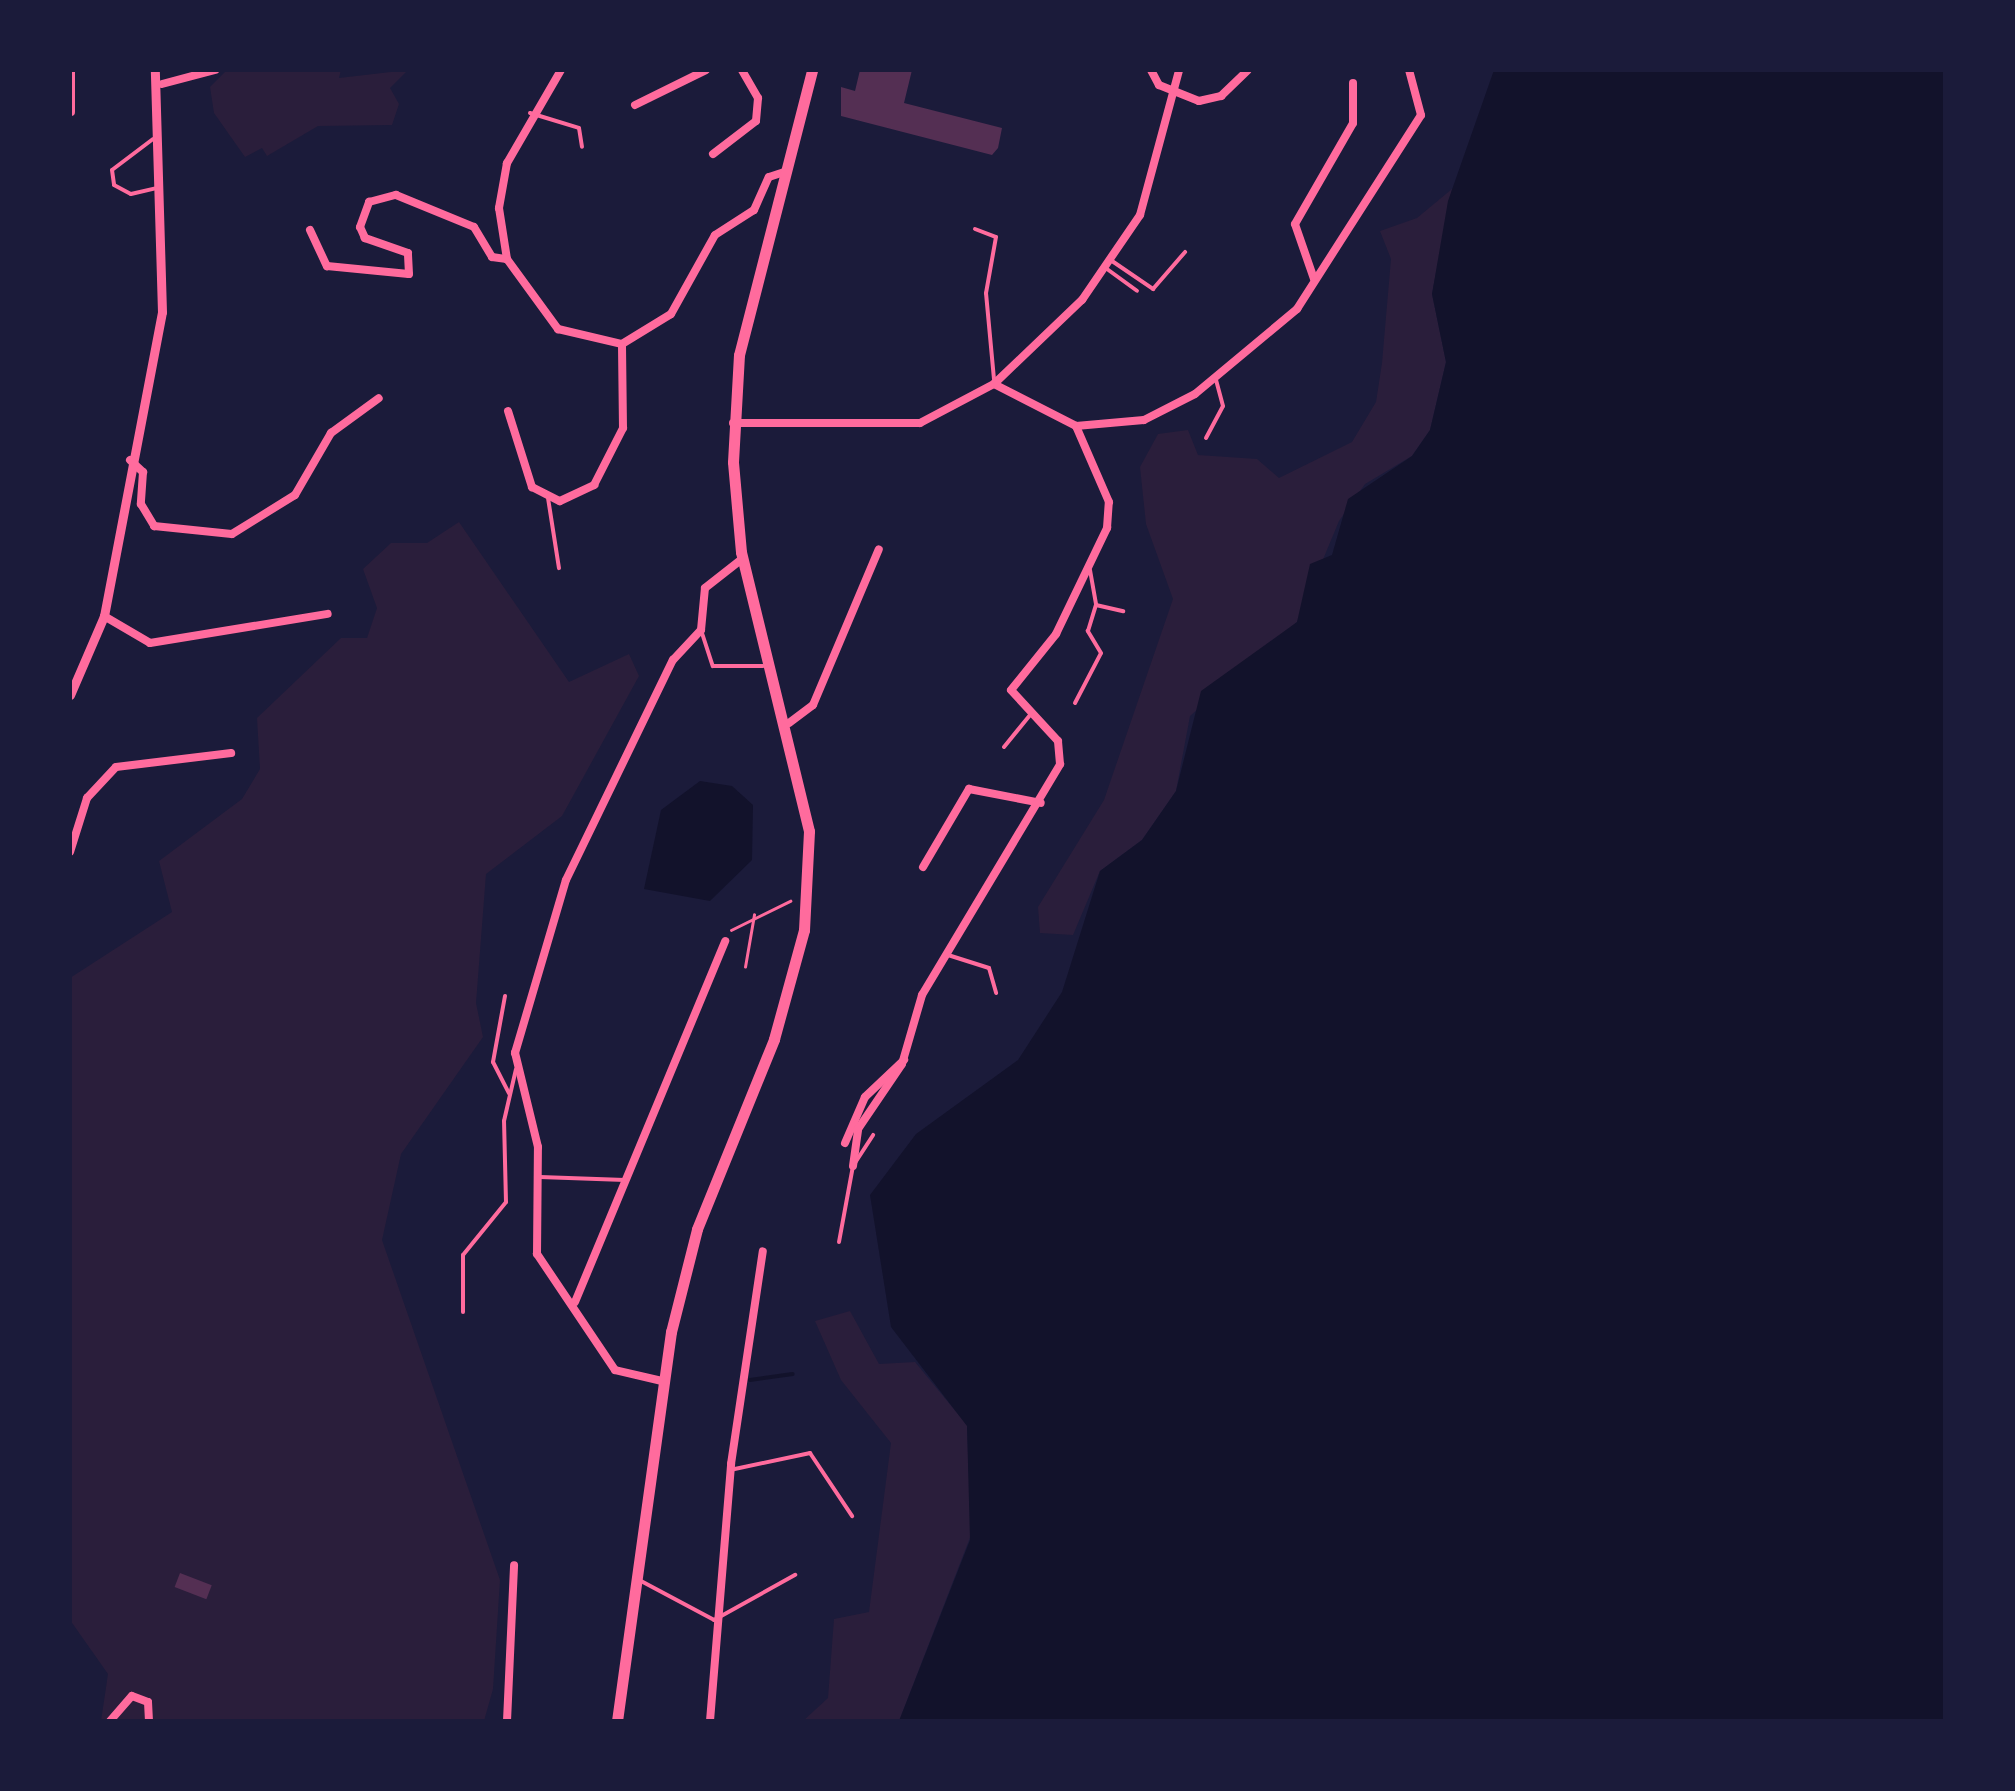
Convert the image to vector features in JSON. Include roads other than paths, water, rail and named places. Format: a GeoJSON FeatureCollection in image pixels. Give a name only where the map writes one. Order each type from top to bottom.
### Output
{"type":"FeatureCollection","features":[{"type":"Feature","properties":{"kind":"main road"},"geometry":{"type":"LineString","coordinates":[[617,1721],[662,1381],[696,1229],[774,1039],[804,930],[809,831],[790,722],[742,559],[733,423],[739,355],[812,70]]}},
{"type":"Feature","properties":{"kind":"street"},"geometry":{"type":"LineString","coordinates":[[71,70],[72,112]]}},
{"type":"Feature","properties":{"kind":"street"},"geometry":{"type":"LineString","coordinates":[[70,694],[104,616],[130,460],[162,312],[153,140],[162,84],[155,70]]}},
{"type":"Feature","properties":{"kind":"street"},"geometry":{"type":"LineString","coordinates":[[162,84],[214,70]]}},
{"type":"Feature","properties":{"kind":"street"},"geometry":{"type":"LineString","coordinates":[[560,70],[530,113],[502,184],[506,259],[558,329],[622,344],[671,314],[716,235],[754,210],[770,178],[784,172]]}},
{"type":"Feature","properties":{"kind":"street"},"geometry":{"type":"LineString","coordinates":[[635,104],[706,70]]}},
{"type":"Feature","properties":{"kind":"street"},"geometry":{"type":"LineString","coordinates":[[713,154],[756,120],[758,98],[742,70]]}},
{"type":"Feature","properties":{"kind":"street"},"geometry":{"type":"LineString","coordinates":[[1151,70],[1174,88],[1221,96],[1248,70]]}},
{"type":"Feature","properties":{"kind":"street"},"geometry":{"type":"LineString","coordinates":[[733,423],[920,423],[994,384],[1110,265],[1140,215],[1179,70]]}},
{"type":"Feature","properties":{"kind":"street"},"geometry":{"type":"LineString","coordinates":[[994,384],[1076,426],[1144,420],[1215,377],[1297,309],[1421,115],[1409,70]]}},
{"type":"Feature","properties":{"kind":"street"},"geometry":{"type":"LineString","coordinates":[[1314,280],[1295,224],[1353,123],[1353,83]]}},
{"type":"Feature","properties":{"kind":"street"},"geometry":{"type":"LineString","coordinates":[[310,230],[327,266],[409,274],[408,253],[365,238],[360,227],[368,202],[396,195],[474,227],[492,257],[506,259]]}},
{"type":"Feature","properties":{"kind":"street"},"geometry":{"type":"LineString","coordinates":[[508,410],[523,469],[548,498],[576,498],[611,462],[623,428],[622,344]]}},
{"type":"Feature","properties":{"kind":"street"},"geometry":{"type":"LineString","coordinates":[[130,460],[143,472],[142,504],[154,526],[232,534],[295,494],[331,433],[379,398]]}},
{"type":"Feature","properties":{"kind":"street"},"geometry":{"type":"LineString","coordinates":[[853,1166],[864,1115],[904,1060],[922,996],[1041,803],[1060,748],[1030,715],[1012,686],[1056,634],[1090,570],[1110,515],[1076,426]]}},
{"type":"Feature","properties":{"kind":"street"},"geometry":{"type":"LineString","coordinates":[[790,722],[812,705],[879,549]]}},
{"type":"Feature","properties":{"kind":"street"},"geometry":{"type":"LineString","coordinates":[[662,1381],[615,1370],[575,1302],[537,1254],[537,1178],[516,1069],[558,898],[673,660],[700,630],[709,580],[742,559]]}},
{"type":"Feature","properties":{"kind":"street"},"geometry":{"type":"LineString","coordinates":[[104,616],[150,644],[328,614]]}},
{"type":"Feature","properties":{"kind":"street"},"geometry":{"type":"LineString","coordinates":[[70,852],[87,798],[116,767],[231,753]]}},
{"type":"Feature","properties":{"kind":"street"},"geometry":{"type":"LineString","coordinates":[[923,866],[969,790],[1041,803]]}},
{"type":"Feature","properties":{"kind":"street"},"geometry":{"type":"LineString","coordinates":[[575,1302],[725,940]]}},
{"type":"Feature","properties":{"kind":"street"},"geometry":{"type":"LineString","coordinates":[[845,1143],[865,1097],[904,1060]]}},
{"type":"Feature","properties":{"kind":"street"},"geometry":{"type":"LineString","coordinates":[[710,1721],[714,1620],[730,1470],[762,1251]]}},
{"type":"Feature","properties":{"kind":"street"},"geometry":{"type":"LineString","coordinates":[[507,1721],[514,1565]]}},
{"type":"Feature","properties":{"kind":"street"},"geometry":{"type":"LineString","coordinates":[[110,1721],[132,1696],[148,1702],[149,1721]]}},
{"type":"Feature","properties":{"kind":"lane"},"geometry":{"type":"LineString","coordinates":[[530,113],[579,128],[582,147]]}},
{"type":"Feature","properties":{"kind":"lane"},"geometry":{"type":"LineString","coordinates":[[153,140],[112,170],[114,185],[131,194],[156,188]]}},
{"type":"Feature","properties":{"kind":"lane"},"geometry":{"type":"LineString","coordinates":[[975,229],[996,237],[986,293],[994,384]]}},
{"type":"Feature","properties":{"kind":"lane"},"geometry":{"type":"LineString","coordinates":[[1110,265],[1153,289],[1185,252]]}},
{"type":"Feature","properties":{"kind":"lane"},"geometry":{"type":"LineString","coordinates":[[1110,265],[1137,292]]}},
{"type":"Feature","properties":{"kind":"lane"},"geometry":{"type":"LineString","coordinates":[[1206,438],[1223,406],[1215,377]]}},
{"type":"Feature","properties":{"kind":"lane"},"geometry":{"type":"LineString","coordinates":[[548,498],[559,568]]}},
{"type":"Feature","properties":{"kind":"lane"},"geometry":{"type":"LineString","coordinates":[[1076,703],[1101,653],[1088,632],[1096,605],[1090,570]]}},
{"type":"Feature","properties":{"kind":"lane"},"geometry":{"type":"LineString","coordinates":[[1096,605],[1123,611]]}},
{"type":"Feature","properties":{"kind":"lane"},"geometry":{"type":"LineString","coordinates":[[700,630],[713,666],[772,665]]}},
{"type":"Feature","properties":{"kind":"lane"},"geometry":{"type":"LineString","coordinates":[[1004,747],[1030,715]]}},
{"type":"Feature","properties":{"kind":"lane"},"geometry":{"type":"LineString","coordinates":[[948,955],[989,968],[996,993]]}},
{"type":"Feature","properties":{"kind":"lane"},"geometry":{"type":"LineString","coordinates":[[505,996],[493,1062],[509,1094]]}},
{"type":"Feature","properties":{"kind":"lane"},"geometry":{"type":"LineString","coordinates":[[463,1312],[462,1255],[506,1202],[509,1094],[516,1069]]}},
{"type":"Feature","properties":{"kind":"lane"},"geometry":{"type":"LineString","coordinates":[[839,1242],[853,1166],[873,1135]]}},
{"type":"Feature","properties":{"kind":"lane"},"geometry":{"type":"LineString","coordinates":[[537,1178],[625,1180]]}},
{"type":"Feature","properties":{"kind":"lane"},"geometry":{"type":"LineString","coordinates":[[730,1470],[810,1453],[852,1516]]}},
{"type":"Feature","properties":{"kind":"lane"},"geometry":{"type":"LineString","coordinates":[[637,1579],[714,1620],[794,1574]]}},
{"type":"Feature","properties":{"kind":"waterway"},"geometry":{"type":"LineString","coordinates":[[750,1380],[793,1374]]}}]}
